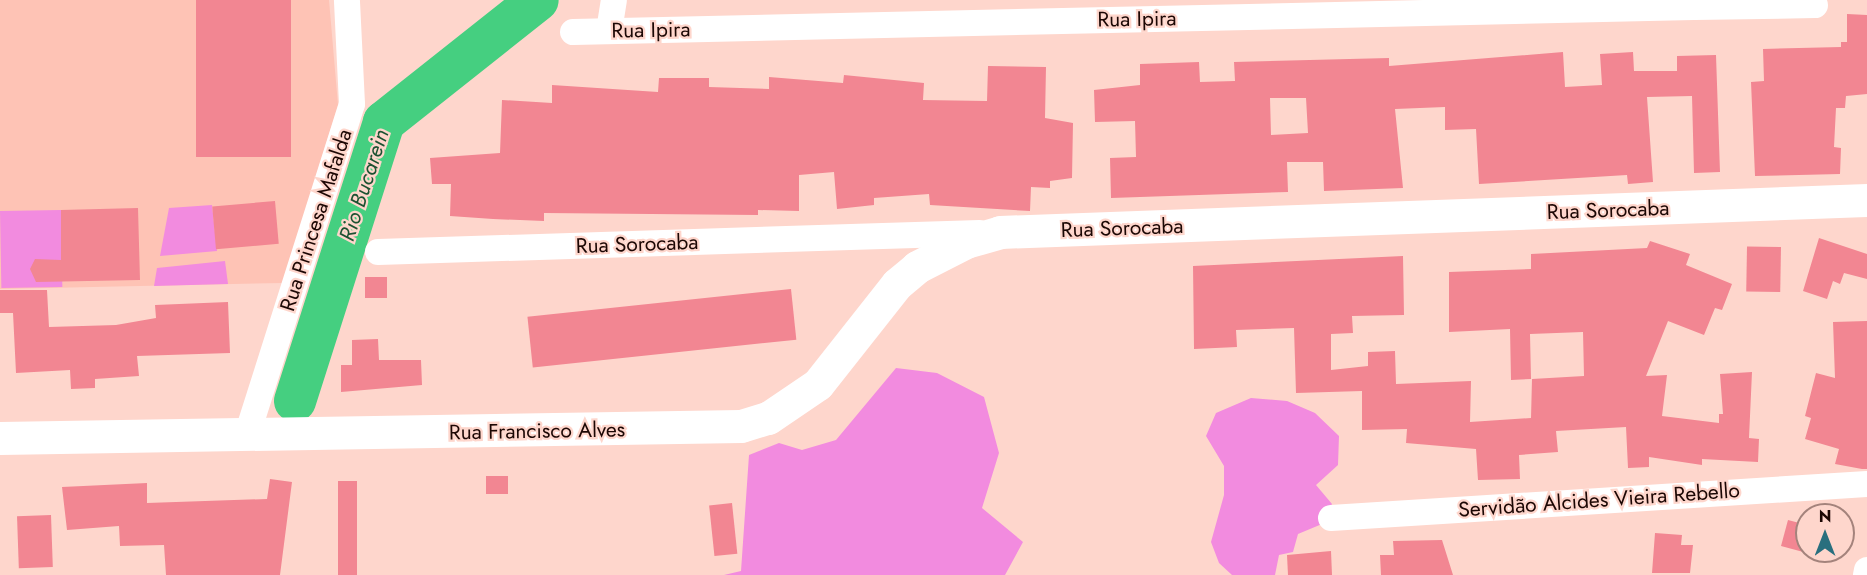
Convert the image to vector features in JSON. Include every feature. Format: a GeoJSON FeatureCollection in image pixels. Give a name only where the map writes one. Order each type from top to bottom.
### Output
{"type":"FeatureCollection","features":[{"type":"Feature","properties":{"kind":"main road","name":"Rua Sorocaba"},"geometry":{"type":"LineString","coordinates":[[1000,232],[1867,200]]}},
{"type":"Feature","properties":{"kind":"main road","name":"Rua Francisco Alves"},"geometry":{"type":"LineString","coordinates":[[0,438],[708,429],[759,421],[818,384],[897,284],[917,267],[966,242],[1000,232]]}},
{"type":"Feature","properties":{"kind":"street","name":"Rua Princesa Mafalda"},"geometry":{"type":"LineString","coordinates":[[247,435],[352,104],[347,0]]}},
{"type":"Feature","properties":{"kind":"street"},"geometry":{"type":"LineString","coordinates":[[609,31],[614,0]]}},
{"type":"Feature","properties":{"kind":"street","name":"Rua Ipira"},"geometry":{"type":"LineString","coordinates":[[573,32],[1694,4],[1815,5]]}},
{"type":"Feature","properties":{"kind":"street","name":"Rua Sorocaba"},"geometry":{"type":"LineString","coordinates":[[378,252],[1000,232]]}},
{"type":"Feature","properties":{"kind":"street","name":"Servidão Alcides Vieira Rebello"},"geometry":{"type":"LineString","coordinates":[[1331,518],[1867,484]]}},
{"type":"Feature","properties":{"kind":"street"},"geometry":{"type":"LineString","coordinates":[[1866,575],[1867,570]]}},
{"type":"Feature","properties":{"kind":"shaded area"},"geometry":{"type":"Polygon","coordinates":[[[0,0],[329,0],[338,105],[283,283],[0,289],[0,0]]]}},
{"type":"Feature","properties":{"kind":"shaded area"},"geometry":{"type":"Polygon","coordinates":[[[212,205],[217,251],[160,256],[169,208],[212,205]]]}},
{"type":"Feature","properties":{"kind":"shaded area"},"geometry":{"type":"Polygon","coordinates":[[[61,210],[62,287],[1,288],[0,211],[61,210]]]}},
{"type":"Feature","properties":{"kind":"shaded area"},"geometry":{"type":"Polygon","coordinates":[[[225,261],[228,284],[154,286],[157,268],[225,261]]]}},
{"type":"Feature","properties":{"kind":"shaded area"},"geometry":{"type":"Polygon","coordinates":[[[896,368],[937,373],[984,397],[999,453],[982,508],[1023,542],[1005,575],[724,575],[741,571],[749,455],[779,443],[802,450],[836,440],[896,368]]]}},
{"type":"Feature","properties":{"kind":"shaded area"},"geometry":{"type":"Polygon","coordinates":[[[1251,398],[1287,401],[1315,413],[1339,436],[1338,465],[1316,485],[1332,504],[1322,524],[1298,534],[1293,552],[1279,555],[1275,575],[1232,575],[1219,563],[1211,542],[1224,495],[1224,466],[1206,436],[1216,413],[1251,398]]]}},
{"type":"Feature","properties":{"kind":"building"},"geometry":{"type":"Polygon","coordinates":[[[196,0],[291,0],[291,157],[196,157],[196,0]]]}},
{"type":"Feature","properties":{"kind":"building"},"geometry":{"type":"Polygon","coordinates":[[[1847,14],[1867,15],[1867,94],[1846,96],[1845,108],[1836,108],[1834,147],[1841,148],[1840,174],[1755,176],[1751,82],[1764,81],[1763,49],[1841,47],[1841,42],[1847,42],[1847,14]]]}},
{"type":"Feature","properties":{"kind":"building"},"geometry":{"type":"Polygon","coordinates":[[[1563,52],[1565,87],[1602,85],[1600,54],[1633,52],[1634,71],[1677,71],[1677,56],[1716,55],[1720,172],[1694,173],[1692,96],[1647,97],[1653,182],[1628,184],[1627,175],[1479,184],[1476,129],[1445,130],[1445,107],[1395,109],[1403,188],[1324,191],[1323,162],[1287,162],[1288,192],[1111,198],[1110,158],[1136,157],[1135,121],[1095,122],[1094,90],[1140,85],[1140,64],[1199,62],[1200,82],[1235,81],[1234,62],[1389,58],[1389,66],[1563,52]],[[1270,98],[1271,135],[1308,133],[1306,98],[1270,98]]]}},
{"type":"Feature","properties":{"kind":"building"},"geometry":{"type":"Polygon","coordinates":[[[988,66],[1046,67],[1045,118],[1073,123],[1072,178],[1050,181],[1050,188],[1031,187],[1030,211],[930,205],[929,194],[874,198],[874,205],[837,209],[834,172],[799,175],[799,211],[758,210],[758,215],[544,213],[544,221],[493,219],[450,216],[451,184],[432,184],[430,158],[500,153],[502,100],[552,103],[552,85],[658,92],[659,78],[709,78],[709,87],[769,89],[769,77],[843,83],[844,75],[924,83],[923,100],[987,101],[988,66]]]}},
{"type":"Feature","properties":{"kind":"building"},"geometry":{"type":"Polygon","coordinates":[[[275,201],[279,244],[216,249],[212,206],[275,201]]]}},
{"type":"Feature","properties":{"kind":"building"},"geometry":{"type":"Polygon","coordinates":[[[138,208],[140,280],[36,282],[30,269],[35,259],[61,260],[61,210],[138,208]]]}},
{"type":"Feature","properties":{"kind":"building"},"geometry":{"type":"Polygon","coordinates":[[[1819,238],[1867,254],[1867,279],[1844,273],[1840,284],[1833,281],[1827,299],[1803,291],[1819,238]]]}},
{"type":"Feature","properties":{"kind":"building"},"geometry":{"type":"Polygon","coordinates":[[[1650,241],[1690,254],[1686,265],[1732,284],[1722,310],[1715,308],[1704,335],[1668,321],[1646,376],[1667,375],[1662,416],[1719,423],[1719,414],[1723,414],[1720,374],[1752,372],[1749,438],[1759,439],[1758,462],[1702,459],[1702,465],[1649,457],[1649,467],[1628,468],[1626,427],[1556,431],[1558,452],[1519,455],[1520,479],[1478,480],[1476,449],[1406,443],[1407,429],[1362,430],[1362,391],[1296,393],[1294,328],[1236,330],[1237,347],[1194,349],[1193,266],[1403,256],[1404,315],[1352,316],[1353,333],[1331,334],[1331,370],[1368,366],[1368,352],[1395,351],[1396,384],[1471,381],[1470,422],[1531,418],[1532,379],[1584,376],[1583,332],[1530,334],[1531,379],[1511,380],[1510,329],[1449,332],[1449,272],[1531,269],[1531,254],[1647,248],[1650,241]]]}},
{"type":"Feature","properties":{"kind":"building"},"geometry":{"type":"Polygon","coordinates":[[[1747,246],[1781,247],[1780,292],[1746,291],[1747,246]]]}},
{"type":"Feature","properties":{"kind":"building"},"geometry":{"type":"Polygon","coordinates":[[[365,277],[387,277],[387,298],[365,298],[365,277]]]}},
{"type":"Feature","properties":{"kind":"building"},"geometry":{"type":"Polygon","coordinates":[[[791,289],[796,340],[533,367],[527,317],[791,289]]]}},
{"type":"Feature","properties":{"kind":"building"},"geometry":{"type":"Polygon","coordinates":[[[0,290],[47,290],[49,327],[116,325],[156,318],[155,305],[228,302],[230,353],[137,356],[139,376],[95,379],[95,388],[71,389],[70,370],[16,373],[13,313],[0,313],[0,290]]]}},
{"type":"Feature","properties":{"kind":"building"},"geometry":{"type":"Polygon","coordinates":[[[1867,321],[1867,469],[1862,469],[1835,464],[1839,449],[1805,439],[1811,418],[1805,416],[1816,373],[1835,378],[1833,322],[1867,321]]]}},
{"type":"Feature","properties":{"kind":"building"},"geometry":{"type":"Polygon","coordinates":[[[378,339],[379,360],[421,360],[422,385],[341,392],[341,365],[352,365],[352,340],[378,339]]]}},
{"type":"Feature","properties":{"kind":"building"},"geometry":{"type":"Polygon","coordinates":[[[486,476],[508,476],[508,494],[486,494],[486,476]]]}},
{"type":"Feature","properties":{"kind":"building"},"geometry":{"type":"Polygon","coordinates":[[[270,479],[292,482],[280,575],[166,575],[164,545],[120,546],[119,526],[67,530],[62,487],[147,483],[147,503],[267,499],[270,479]]]}},
{"type":"Feature","properties":{"kind":"building"},"geometry":{"type":"Polygon","coordinates":[[[338,481],[357,481],[357,575],[338,575],[338,481]]]}},
{"type":"Feature","properties":{"kind":"building"},"geometry":{"type":"Polygon","coordinates":[[[732,503],[737,554],[714,556],[709,505],[732,503]]]}},
{"type":"Feature","properties":{"kind":"building"},"geometry":{"type":"Polygon","coordinates":[[[51,515],[53,567],[19,568],[17,516],[51,515]]]}},
{"type":"Feature","properties":{"kind":"building"},"geometry":{"type":"Polygon","coordinates":[[[1788,520],[1795,522],[1795,550],[1781,546],[1788,520]]]}},
{"type":"Feature","properties":{"kind":"building"},"geometry":{"type":"Polygon","coordinates":[[[1655,533],[1682,535],[1681,545],[1693,545],[1690,573],[1652,573],[1655,533]]]}},
{"type":"Feature","properties":{"kind":"building"},"geometry":{"type":"Polygon","coordinates":[[[1442,540],[1453,575],[1381,575],[1380,555],[1394,555],[1393,541],[1442,540]]]}},
{"type":"Feature","properties":{"kind":"building"},"geometry":{"type":"Polygon","coordinates":[[[1331,551],[1332,575],[1288,575],[1287,555],[1331,551]]]}},
{"type":"Feature","properties":{"kind":"waterway","name":"Rio Bucarein"},"geometry":{"type":"LineString","coordinates":[[295,401],[384,122],[538,0]]}}]}
